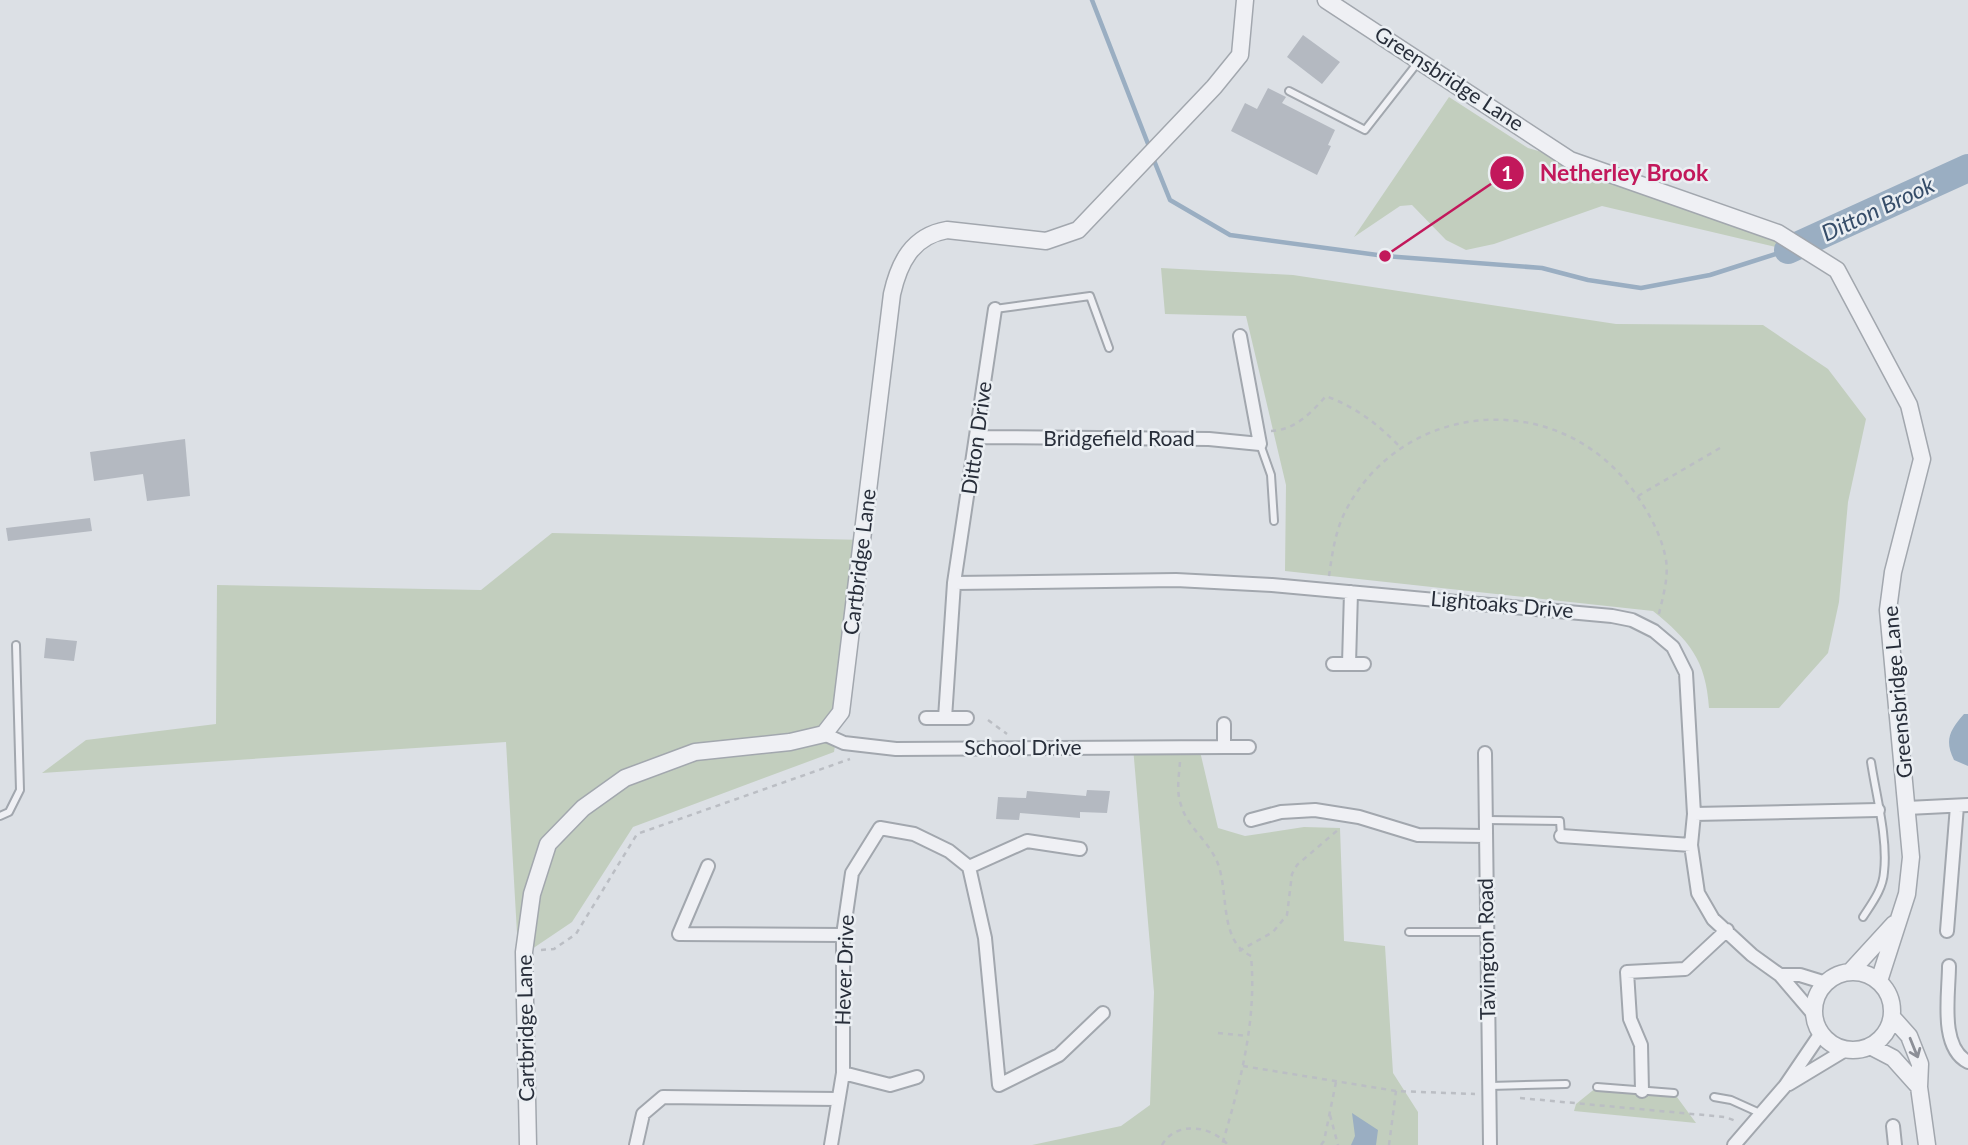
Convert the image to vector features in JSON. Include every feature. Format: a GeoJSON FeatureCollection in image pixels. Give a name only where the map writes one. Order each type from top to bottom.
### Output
{"type":"FeatureCollection","features":[{"type":"Feature","properties":{"kind":"street","name":"Cartbridge Lane"},"geometry":{"type":"LineString","coordinates":[[528,1145],[524,953],[532,894],[548,844],[583,808],[625,778],[695,752],[790,742],[824,734],[841,712],[891,294],[902,262],[916,243],[932,233],[960,231],[1025,240],[1062,237],[1078,230],[1240,55],[1245,0]]}},
{"type":"Feature","properties":{"kind":"street","name":"Greensbridge Lane"},"geometry":{"type":"LineString","coordinates":[[1326,0],[1570,160],[1792,240],[1831,265],[1842,276],[1909,405],[1922,459],[1893,572],[1888,610],[1911,857],[1907,894],[1879,981]]}},
{"type":"Feature","properties":{"kind":"street","name":"Ditton Drive"},"geometry":{"type":"LineString","coordinates":[[945,718],[954,583],[978,437],[995,309]]}},
{"type":"Feature","properties":{"kind":"street"},"geometry":{"type":"LineString","coordinates":[[1240,336],[1258,438]]}},
{"type":"Feature","properties":{"kind":"street","name":"Bridgefield Road"},"geometry":{"type":"LineString","coordinates":[[978,437],[1258,438]]}},
{"type":"Feature","properties":{"kind":"street","name":"Lightoaks Drive"},"geometry":{"type":"LineString","coordinates":[[954,583],[1176,580],[1327,590],[1612,616],[1632,620],[1654,631],[1673,647],[1686,673],[1694,814],[1691,845],[1698,893],[1713,919],[1752,955],[1780,975],[1815,1016]]}},
{"type":"Feature","properties":{"kind":"street"},"geometry":{"type":"LineString","coordinates":[[1349,664],[1351,592]]}},
{"type":"Feature","properties":{"kind":"street"},"geometry":{"type":"LineString","coordinates":[[1333,664],[1364,664]]}},
{"type":"Feature","properties":{"kind":"street"},"geometry":{"type":"LineString","coordinates":[[926,718],[967,718]]}},
{"type":"Feature","properties":{"kind":"street"},"geometry":{"type":"LineString","coordinates":[[1224,724],[1224,747]]}},
{"type":"Feature","properties":{"kind":"street","name":"School Drive"},"geometry":{"type":"LineString","coordinates":[[824,734],[844,743],[870,746],[1250,747]]}},
{"type":"Feature","properties":{"kind":"street","name":"Tavington Road"},"geometry":{"type":"LineString","coordinates":[[1485,753],[1490,1145]]}},
{"type":"Feature","properties":{"kind":"street"},"geometry":{"type":"LineString","coordinates":[[1907,808],[1963,806],[1947,931]]}},
{"type":"Feature","properties":{"kind":"street"},"geometry":{"type":"LineString","coordinates":[[1251,820],[1282,812],[1315,810],[1352,816],[1418,835],[1485,836]]}},
{"type":"Feature","properties":{"kind":"street"},"geometry":{"type":"LineString","coordinates":[[1694,814],[1878,810]]}},
{"type":"Feature","properties":{"kind":"street","name":"Hever Drive"},"geometry":{"type":"LineString","coordinates":[[831,1145],[843,1073],[843,935],[852,873],[880,828],[914,834],[950,851],[970,867]]}},
{"type":"Feature","properties":{"kind":"street"},"geometry":{"type":"LineString","coordinates":[[1561,836],[1691,845]]}},
{"type":"Feature","properties":{"kind":"street"},"geometry":{"type":"LineString","coordinates":[[1080,849],[1027,841],[970,867],[985,938],[999,1085],[1059,1055],[1103,1013]]}},
{"type":"Feature","properties":{"kind":"street"},"geometry":{"type":"LineString","coordinates":[[708,866],[679,934],[843,935]]}},
{"type":"Feature","properties":{"kind":"street","name":"Greensbridge Lane"},"geometry":{"type":"LineString","coordinates":[[1850,972],[1898,920]]}},
{"type":"Feature","properties":{"kind":"street"},"geometry":{"type":"LineString","coordinates":[[1642,1091],[1641,1045],[1630,1019],[1627,972],[1685,970],[1727,930]]}},
{"type":"Feature","properties":{"kind":"street"},"geometry":{"type":"LineString","coordinates":[[1949,966],[1949,1028],[1955,1049],[1968,1062]]}},
{"type":"Feature","properties":{"kind":"street"},"geometry":{"type":"LineString","coordinates":[[1892,1017],[1883,1035],[1870,1046],[1847,1049],[1836,1046],[1821,1033],[1815,1016],[1815,1003],[1826,983],[1850,972],[1868,975],[1879,981],[1889,998],[1892,1017],[1909,1036],[1920,1064],[1919,1087],[1927,1145]]}},
{"type":"Feature","properties":{"kind":"street","name":"Lightoaks Drive"},"geometry":{"type":"LineString","coordinates":[[1780,975],[1800,975],[1826,983]]}},
{"type":"Feature","properties":{"kind":"street"},"geometry":{"type":"LineString","coordinates":[[1734,1145],[1785,1086],[1821,1033]]}},
{"type":"Feature","properties":{"kind":"street"},"geometry":{"type":"LineString","coordinates":[[1870,1046],[1893,1058],[1919,1087]]}},
{"type":"Feature","properties":{"kind":"street"},"geometry":{"type":"LineString","coordinates":[[1785,1086],[1847,1049]]}},
{"type":"Feature","properties":{"kind":"street"},"geometry":{"type":"LineString","coordinates":[[843,1073],[890,1085],[917,1077]]}},
{"type":"Feature","properties":{"kind":"street"},"geometry":{"type":"LineString","coordinates":[[636,1145],[643,1114],[663,1097],[838,1099]]}},
{"type":"Feature","properties":{"kind":"street"},"geometry":{"type":"LineString","coordinates":[[1893,1126],[1895,1145]]}},
{"type":"Feature","properties":{"kind":"lane"},"geometry":{"type":"LineString","coordinates":[[1289,91],[1365,130],[1421,60]]}},
{"type":"Feature","properties":{"kind":"lane","name":"Ditton Drive"},"geometry":{"type":"LineString","coordinates":[[995,309],[1090,296],[1109,348]]}},
{"type":"Feature","properties":{"kind":"lane"},"geometry":{"type":"LineString","coordinates":[[1258,438],[1271,474],[1274,521]]}},
{"type":"Feature","properties":{"kind":"lane"},"geometry":{"type":"LineString","coordinates":[[0,816],[9,812],[20,790],[16,645]]}},
{"type":"Feature","properties":{"kind":"lane"},"geometry":{"type":"LineString","coordinates":[[1863,917],[1876,898],[1885,873],[1871,762]]}},
{"type":"Feature","properties":{"kind":"lane"},"geometry":{"type":"LineString","coordinates":[[1485,820],[1560,821],[1561,836]]}},
{"type":"Feature","properties":{"kind":"lane"},"geometry":{"type":"LineString","coordinates":[[1409,932],[1486,932]]}},
{"type":"Feature","properties":{"kind":"lane"},"geometry":{"type":"LineString","coordinates":[[1490,1090],[1566,1084]]}},
{"type":"Feature","properties":{"kind":"lane"},"geometry":{"type":"LineString","coordinates":[[1597,1087],[1674,1093]]}},
{"type":"Feature","properties":{"kind":"lane"},"geometry":{"type":"LineString","coordinates":[[1714,1097],[1731,1100],[1762,1114]]}},
{"type":"Feature","properties":{"kind":"path"},"geometry":{"type":"LineString","coordinates":[[1258,438],[1282,431],[1307,417],[1326,396],[1354,407],[1381,426],[1401,448]]}},
{"type":"Feature","properties":{"kind":"path"},"geometry":{"type":"LineString","coordinates":[[1327,590],[1332,551],[1344,514],[1366,480],[1401,448],[1441,427],[1482,419],[1524,420],[1559,430],[1590,446],[1638,496],[1655,528],[1666,561],[1664,593],[1654,631]]}},
{"type":"Feature","properties":{"kind":"path"},"geometry":{"type":"LineString","coordinates":[[1638,496],[1720,448]]}},
{"type":"Feature","properties":{"kind":"path"},"geometry":{"type":"LineString","coordinates":[[988,720],[1007,732],[1007,748]]}},
{"type":"Feature","properties":{"kind":"path"},"geometry":{"type":"LineString","coordinates":[[554,948],[576,934],[637,834],[858,756],[870,746]]}},
{"type":"Feature","properties":{"kind":"path"},"geometry":{"type":"LineString","coordinates":[[1181,747],[1178,792],[1181,808],[1218,863],[1232,941],[1240,951],[1251,956],[1254,988],[1243,1066],[1222,1145]]}},
{"type":"Feature","properties":{"kind":"path"},"geometry":{"type":"LineString","coordinates":[[1240,951],[1273,932],[1287,915],[1292,874],[1297,865],[1352,816]]}},
{"type":"Feature","properties":{"kind":"path"},"geometry":{"type":"LineString","coordinates":[[1218,1033],[1247,1035]]}},
{"type":"Feature","properties":{"kind":"path"},"geometry":{"type":"LineString","coordinates":[[1243,1066],[1396,1091],[1490,1090],[1725,1117],[1751,1126]]}},
{"type":"Feature","properties":{"kind":"path"},"geometry":{"type":"LineString","coordinates":[[1321,1145],[1336,1082]]}},
{"type":"Feature","properties":{"kind":"path"},"geometry":{"type":"LineString","coordinates":[[1389,1145],[1396,1091]]}},
{"type":"Feature","properties":{"kind":"path"},"geometry":{"type":"LineString","coordinates":[[1330,1113],[1338,1145]]}},
{"type":"Feature","properties":{"kind":"path"},"geometry":{"type":"LineString","coordinates":[[1162,1145],[1166,1138],[1182,1129],[1206,1129],[1228,1145]]}},
{"type":"Feature","properties":{"kind":"green space"},"geometry":{"type":"Polygon","coordinates":[[[1449,97],[1528,148],[1570,160],[1781,241],[1788,250],[1602,206],[1494,244],[1466,250],[1446,240],[1412,205],[1400,206],[1354,237],[1449,97]]]}},
{"type":"Feature","properties":{"kind":"green space"},"geometry":{"type":"Polygon","coordinates":[[[1161,268],[1293,275],[1616,324],[1763,325],[1828,369],[1866,419],[1848,502],[1839,602],[1828,653],[1779,708],[1709,708],[1704,677],[1693,652],[1677,632],[1653,611],[1285,571],[1286,485],[1246,316],[1165,314],[1161,268]]]}},
{"type":"Feature","properties":{"kind":"green space"},"geometry":{"type":"Polygon","coordinates":[[[552,533],[867,540],[834,752],[633,827],[572,922],[532,949],[517,933],[506,742],[42,773],[86,740],[216,724],[217,585],[481,590],[552,533]]]}},
{"type":"Feature","properties":{"kind":"green space"},"geometry":{"type":"Polygon","coordinates":[[[1133,747],[1199,747],[1218,828],[1245,836],[1304,827],[1340,828],[1344,941],[1385,946],[1393,1073],[1418,1112],[1418,1145],[1032,1145],[1121,1126],[1150,1105],[1154,992],[1133,747]]]}},
{"type":"Feature","properties":{"kind":"green space"},"geometry":{"type":"Polygon","coordinates":[[[1597,1087],[1674,1093],[1696,1123],[1574,1111],[1576,1104],[1597,1087]]]}},
{"type":"Feature","properties":{"kind":"water"},"geometry":{"type":"Polygon","coordinates":[[[1964,714],[1968,714],[1968,766],[1954,760],[1949,747],[1952,730],[1964,714]]]}},
{"type":"Feature","properties":{"kind":"water"},"geometry":{"type":"Polygon","coordinates":[[[1352,1113],[1378,1130],[1376,1145],[1351,1145],[1355,1136],[1352,1113]]]}},
{"type":"Feature","properties":{"kind":"building"},"geometry":{"type":"Polygon","coordinates":[[[1303,35],[1340,62],[1322,84],[1287,57],[1303,35]]]}},
{"type":"Feature","properties":{"kind":"building"},"geometry":{"type":"Polygon","coordinates":[[[1268,88],[1286,97],[1282,103],[1335,130],[1328,145],[1331,146],[1317,175],[1231,131],[1245,103],[1257,109],[1268,88]]]}},
{"type":"Feature","properties":{"kind":"building"},"geometry":{"type":"Polygon","coordinates":[[[185,439],[190,496],[147,501],[143,474],[94,481],[90,452],[185,439]]]}},
{"type":"Feature","properties":{"kind":"building"},"geometry":{"type":"Polygon","coordinates":[[[90,518],[92,531],[8,541],[6,528],[90,518]]]}},
{"type":"Feature","properties":{"kind":"building"},"geometry":{"type":"Polygon","coordinates":[[[46,638],[77,641],[74,661],[44,658],[46,638]]]}},
{"type":"Feature","properties":{"kind":"building"},"geometry":{"type":"Polygon","coordinates":[[[1087,790],[1110,791],[1107,813],[1080,812],[1080,818],[1020,813],[1019,820],[996,819],[998,797],[1026,798],[1027,791],[1086,796],[1087,790]]]}},
{"type":"Feature","properties":{"kind":"waterway"},"geometry":{"type":"LineString","coordinates":[[1092,0],[1150,149]]}},
{"type":"Feature","properties":{"kind":"waterway"},"geometry":{"type":"LineString","coordinates":[[1153,158],[1170,200],[1230,235],[1385,256],[1542,268],[1588,280],[1641,288],[1710,275],[1788,250]]}},
{"type":"Feature","properties":{"kind":"waterway","name":"Ditton Brook"},"geometry":{"type":"LineString","coordinates":[[1788,250],[1968,168]]}},
{"type":"Feature","properties":{"kind":"place","name":"Netherley Brook"},"geometry":{"type":"Point","coordinates":[1385,256]}}]}
